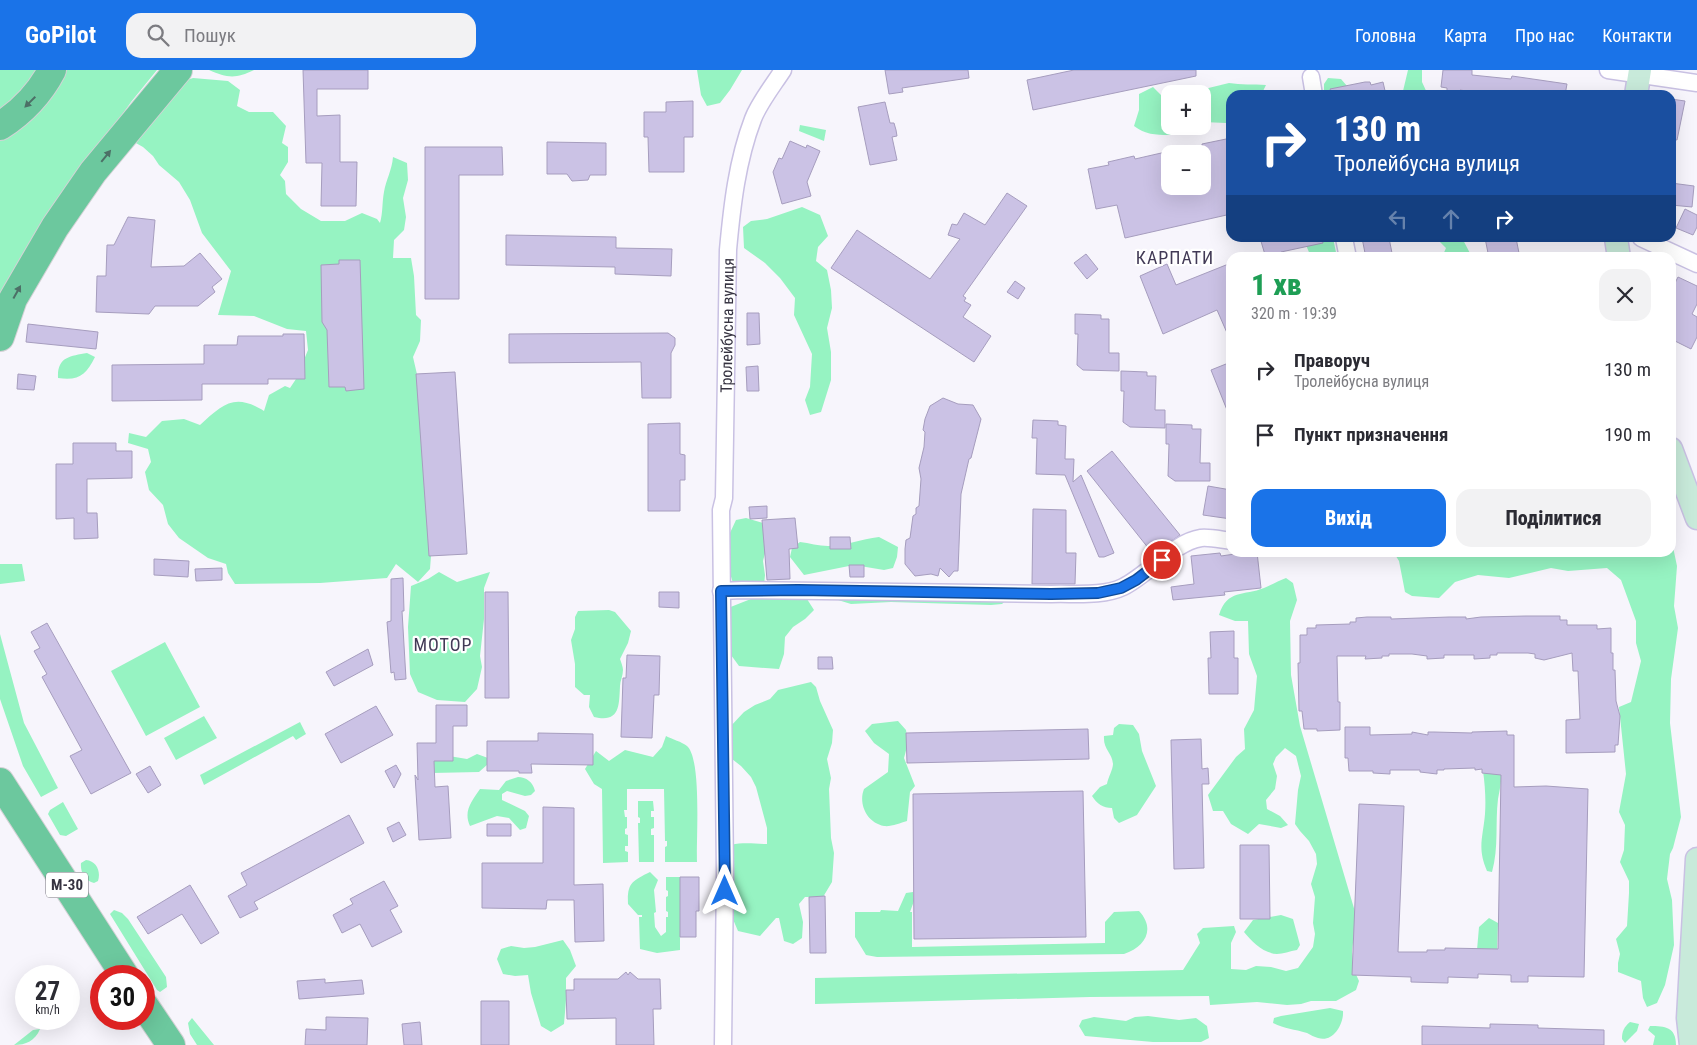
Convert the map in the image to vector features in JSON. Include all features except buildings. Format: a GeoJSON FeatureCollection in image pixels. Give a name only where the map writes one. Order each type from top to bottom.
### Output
{"type":"FeatureCollection","features":[{"type":"Feature","properties":{"kind":"highway"},"geometry":{"type":"LineString","coordinates":[[0,126],[35,97],[52,70]]}},
{"type":"Feature","properties":{"kind":"highway"},"geometry":{"type":"LineString","coordinates":[[0,338],[13,299],[54,227],[93,172],[178,70]]}},
{"type":"Feature","properties":{"kind":"highway"},"geometry":{"type":"LineString","coordinates":[[0,761],[4,788]]}},
{"type":"Feature","properties":{"kind":"highway","name":"М-30"},"geometry":{"type":"LineString","coordinates":[[4,788],[118,965]]}},
{"type":"Feature","properties":{"kind":"highway"},"geometry":{"type":"LineString","coordinates":[[155,1021],[171,1045]]}},
{"type":"Feature","properties":{"kind":"main road"},"geometry":{"type":"LineString","coordinates":[[1676,462],[1697,518]]}},
{"type":"Feature","properties":{"kind":"main road"},"geometry":{"type":"LineString","coordinates":[[1691,1045],[1688,1018],[1697,859]]}},
{"type":"Feature","properties":{"kind":"street","name":"Тролейбусна вулиця"},"geometry":{"type":"LineString","coordinates":[[723,1045],[725,874],[721,510],[724,498],[728,250],[738,169],[754,118],[784,70]]}},
{"type":"Feature","properties":{"kind":"street"},"geometry":{"type":"LineString","coordinates":[[1608,70],[1638,80],[1697,83]]}},
{"type":"Feature","properties":{"kind":"street"},"geometry":{"type":"LineString","coordinates":[[1310,77],[1313,90]]}},
{"type":"Feature","properties":{"kind":"street"},"geometry":{"type":"LineString","coordinates":[[1650,242],[1671,252]]}},
{"type":"Feature","properties":{"kind":"street"},"geometry":{"type":"LineString","coordinates":[[1676,254],[1697,264]]}},
{"type":"Feature","properties":{"kind":"street"},"geometry":{"type":"LineString","coordinates":[[721,591],[1098,593],[1121,588],[1136,580],[1185,543],[1202,538],[1226,540]]}},
{"type":"Feature","properties":{"kind":"green space"},"geometry":{"type":"Polygon","coordinates":[[[0,70],[41,70],[0,115],[0,70]]]}},
{"type":"Feature","properties":{"kind":"green space"},"geometry":{"type":"Polygon","coordinates":[[[59,70],[157,70],[131,102],[86,166],[0,317],[0,137],[59,70]]]}},
{"type":"Feature","properties":{"kind":"green space"},"geometry":{"type":"Polygon","coordinates":[[[209,70],[254,70],[242,75],[232,76],[221,75],[209,70]]]}},
{"type":"Feature","properties":{"kind":"green space"},"geometry":{"type":"Polygon","coordinates":[[[697,70],[742,70],[720,103],[707,106],[701,95],[697,70]]]}},
{"type":"Feature","properties":{"kind":"green space"},"geometry":{"type":"Polygon","coordinates":[[[1408,70],[1422,70],[1422,82],[1426,90],[1403,90],[1408,70]]]}},
{"type":"Feature","properties":{"kind":"green space"},"geometry":{"type":"Polygon","coordinates":[[[193,78],[228,81],[240,90],[237,106],[249,112],[273,112],[286,126],[282,143],[288,147],[288,162],[280,175],[285,181],[286,194],[301,209],[321,221],[345,221],[362,213],[377,219],[380,223],[384,192],[393,157],[407,163],[408,180],[403,198],[406,217],[404,230],[394,240],[393,258],[411,258],[416,315],[421,320],[420,341],[413,357],[419,383],[432,542],[430,569],[418,582],[396,564],[387,578],[320,583],[235,584],[228,573],[226,564],[208,558],[179,538],[168,524],[163,505],[149,490],[145,472],[151,462],[148,449],[128,443],[129,433],[146,437],[162,421],[184,419],[200,425],[229,403],[244,402],[264,411],[269,395],[285,386],[290,388],[296,379],[308,350],[306,331],[287,329],[254,316],[218,315],[231,271],[202,233],[190,200],[179,182],[159,165],[143,147],[134,142],[184,81],[193,78]]]}},
{"type":"Feature","properties":{"kind":"green space"},"geometry":{"type":"Polygon","coordinates":[[[1328,78],[1341,79],[1347,86],[1324,90],[1324,84],[1328,78]]]}},
{"type":"Feature","properties":{"kind":"green space"},"geometry":{"type":"Polygon","coordinates":[[[1229,83],[1266,85],[1264,90],[1226,90],[1226,123],[1211,122],[1211,87],[1229,83]]]}},
{"type":"Feature","properties":{"kind":"green space"},"geometry":{"type":"Polygon","coordinates":[[[1153,87],[1161,95],[1161,135],[1149,133],[1134,126],[1139,110],[1139,94],[1153,87]]]}},
{"type":"Feature","properties":{"kind":"green space"},"geometry":{"type":"Polygon","coordinates":[[[800,125],[826,130],[824,141],[799,131],[800,125]]]}},
{"type":"Feature","properties":{"kind":"green space"},"geometry":{"type":"Polygon","coordinates":[[[802,207],[820,215],[828,236],[818,247],[816,261],[827,270],[832,308],[827,328],[831,352],[831,380],[821,412],[810,415],[805,400],[810,387],[812,354],[794,315],[795,298],[780,278],[765,263],[744,248],[743,227],[751,221],[767,219],[802,207]]]}},
{"type":"Feature","properties":{"kind":"green space"},"geometry":{"type":"Polygon","coordinates":[[[1305,242],[1334,242],[1336,252],[1309,252],[1305,242]]]}},
{"type":"Feature","properties":{"kind":"green space"},"geometry":{"type":"Polygon","coordinates":[[[1440,242],[1464,242],[1469,252],[1444,252],[1446,248],[1440,242]]]}},
{"type":"Feature","properties":{"kind":"green space"},"geometry":{"type":"Polygon","coordinates":[[[87,353],[95,357],[85,372],[71,379],[58,378],[58,371],[62,362],[70,357],[87,353]]]}},
{"type":"Feature","properties":{"kind":"green space"},"geometry":{"type":"Polygon","coordinates":[[[746,518],[763,523],[766,549],[763,561],[764,585],[733,583],[729,570],[729,535],[736,520],[746,518]]]}},
{"type":"Feature","properties":{"kind":"green space"},"geometry":{"type":"Polygon","coordinates":[[[879,537],[898,547],[893,568],[884,570],[854,565],[804,575],[790,557],[792,548],[800,542],[821,546],[834,546],[879,537]]]}},
{"type":"Feature","properties":{"kind":"green space"},"geometry":{"type":"Polygon","coordinates":[[[1396,557],[1675,557],[1677,566],[1674,606],[1678,628],[1671,679],[1670,723],[1681,817],[1670,854],[1667,879],[1672,900],[1674,945],[1665,985],[1657,1003],[1647,1007],[1643,998],[1641,981],[1618,972],[1620,954],[1616,939],[1627,926],[1629,893],[1629,881],[1620,862],[1624,850],[1625,825],[1619,812],[1626,774],[1619,707],[1631,702],[1641,661],[1636,643],[1636,621],[1621,580],[1607,568],[1568,571],[1551,568],[1509,578],[1478,575],[1455,582],[1439,598],[1412,596],[1405,592],[1396,557]]]}},
{"type":"Feature","properties":{"kind":"green space"},"geometry":{"type":"Polygon","coordinates":[[[0,564],[22,564],[25,581],[0,584],[0,564]]]}},
{"type":"Feature","properties":{"kind":"green space"},"geometry":{"type":"Polygon","coordinates":[[[439,572],[457,582],[490,572],[484,588],[484,619],[480,656],[482,667],[477,689],[465,702],[437,700],[418,692],[410,674],[408,627],[411,586],[439,572]]]}},
{"type":"Feature","properties":{"kind":"green space"},"geometry":{"type":"Polygon","coordinates":[[[1286,578],[1293,583],[1297,600],[1290,621],[1291,675],[1300,726],[1356,915],[1352,952],[1353,968],[1359,981],[1356,990],[1336,1001],[1311,1001],[1287,1005],[1257,1002],[1210,1005],[1209,996],[815,1004],[815,978],[1183,970],[1200,943],[1197,934],[1203,928],[1234,926],[1236,932],[1231,943],[1231,969],[1246,970],[1256,966],[1286,971],[1298,968],[1313,947],[1315,897],[1311,884],[1317,864],[1316,854],[1309,841],[1295,824],[1301,776],[1296,756],[1285,748],[1276,757],[1273,764],[1277,776],[1275,789],[1266,800],[1267,809],[1280,816],[1288,825],[1281,828],[1259,824],[1248,834],[1231,824],[1223,811],[1213,811],[1208,795],[1236,757],[1245,749],[1244,729],[1254,710],[1257,676],[1249,654],[1248,621],[1235,621],[1219,615],[1222,607],[1231,597],[1264,588],[1286,578]]]}},
{"type":"Feature","properties":{"kind":"green space"},"geometry":{"type":"Polygon","coordinates":[[[837,592],[1007,599],[1002,604],[991,605],[891,602],[851,604],[838,600],[837,592]]]}},
{"type":"Feature","properties":{"kind":"green space"},"geometry":{"type":"Polygon","coordinates":[[[761,595],[787,595],[807,599],[814,610],[793,627],[785,637],[784,654],[779,669],[739,666],[731,655],[728,608],[761,595]]]}},
{"type":"Feature","properties":{"kind":"green space"},"geometry":{"type":"Polygon","coordinates":[[[609,610],[615,612],[631,631],[628,643],[620,659],[623,674],[618,706],[613,715],[609,718],[603,718],[594,717],[589,707],[590,695],[584,695],[575,687],[575,664],[571,640],[575,629],[575,617],[578,611],[609,610]]]}},
{"type":"Feature","properties":{"kind":"green space"},"geometry":{"type":"Polygon","coordinates":[[[0,634],[24,723],[58,788],[41,797],[23,766],[0,699],[0,634]]]}},
{"type":"Feature","properties":{"kind":"green space"},"geometry":{"type":"Polygon","coordinates":[[[165,642],[200,707],[146,736],[111,671],[165,642]]]}},
{"type":"Feature","properties":{"kind":"green space"},"geometry":{"type":"Polygon","coordinates":[[[811,682],[816,687],[833,730],[832,743],[827,759],[831,778],[829,789],[831,838],[834,853],[832,882],[823,897],[805,897],[799,904],[803,922],[802,938],[793,944],[784,941],[779,918],[776,918],[760,936],[738,931],[732,917],[731,845],[745,843],[767,844],[767,828],[756,787],[751,777],[732,759],[729,728],[744,712],[770,699],[778,690],[811,682]]]}},
{"type":"Feature","properties":{"kind":"green space"},"geometry":{"type":"Polygon","coordinates":[[[204,716],[217,738],[176,760],[164,738],[204,716]]]}},
{"type":"Feature","properties":{"kind":"green space"},"geometry":{"type":"Polygon","coordinates":[[[898,721],[906,730],[908,743],[904,758],[915,786],[910,792],[907,821],[884,826],[873,821],[865,812],[862,795],[864,789],[888,772],[889,754],[874,743],[865,731],[872,724],[898,721]]]}},
{"type":"Feature","properties":{"kind":"green space"},"geometry":{"type":"Polygon","coordinates":[[[300,722],[306,734],[296,740],[293,736],[204,785],[200,775],[300,722]]]}},
{"type":"Feature","properties":{"kind":"green space"},"geometry":{"type":"Polygon","coordinates":[[[1119,724],[1133,725],[1139,734],[1142,751],[1156,786],[1137,815],[1119,823],[1114,818],[1112,808],[1100,805],[1092,796],[1100,787],[1107,784],[1113,766],[1105,745],[1104,736],[1113,735],[1114,728],[1119,724]]]}},
{"type":"Feature","properties":{"kind":"green space"},"geometry":{"type":"Polygon","coordinates":[[[666,736],[687,746],[692,754],[695,767],[697,801],[697,862],[665,862],[667,841],[665,841],[664,789],[627,789],[627,810],[624,810],[625,817],[627,817],[625,834],[628,835],[628,846],[625,846],[625,851],[628,852],[628,862],[603,863],[602,789],[594,784],[585,769],[596,751],[609,761],[625,750],[653,757],[662,747],[666,736]]]}},
{"type":"Feature","properties":{"kind":"green space"},"geometry":{"type":"Polygon","coordinates":[[[477,754],[488,758],[488,764],[479,772],[432,773],[432,761],[449,756],[467,759],[477,754]]]}},
{"type":"Feature","properties":{"kind":"green space"},"geometry":{"type":"Polygon","coordinates":[[[1502,768],[1492,872],[1487,871],[1481,849],[1485,814],[1483,771],[1502,768]]]}},
{"type":"Feature","properties":{"kind":"green space"},"geometry":{"type":"Polygon","coordinates":[[[518,777],[529,781],[535,791],[531,795],[525,796],[507,791],[502,794],[502,800],[525,811],[529,816],[526,828],[520,830],[509,818],[497,816],[470,826],[467,816],[468,811],[471,802],[480,789],[499,790],[506,781],[518,777]]]}},
{"type":"Feature","properties":{"kind":"green space"},"geometry":{"type":"Polygon","coordinates":[[[638,801],[653,801],[654,811],[651,811],[651,817],[654,817],[654,828],[651,829],[651,835],[654,835],[654,862],[639,862],[638,823],[640,823],[640,818],[638,817],[638,801]]]}},
{"type":"Feature","properties":{"kind":"green space"},"geometry":{"type":"Polygon","coordinates":[[[63,802],[78,829],[66,836],[60,835],[48,814],[50,810],[63,802]]]}},
{"type":"Feature","properties":{"kind":"green space"},"geometry":{"type":"Polygon","coordinates":[[[86,860],[93,862],[97,868],[99,878],[94,883],[88,880],[82,873],[81,863],[86,860]]]}},
{"type":"Feature","properties":{"kind":"green space"},"geometry":{"type":"Polygon","coordinates":[[[650,872],[658,880],[654,890],[656,912],[654,913],[655,927],[661,936],[666,932],[666,917],[668,917],[668,912],[666,911],[668,891],[666,890],[666,877],[680,877],[680,950],[657,953],[640,949],[639,917],[642,917],[642,915],[638,915],[628,904],[628,891],[635,881],[650,872]]]}},
{"type":"Feature","properties":{"kind":"green space"},"geometry":{"type":"Polygon","coordinates":[[[913,892],[914,901],[910,912],[912,912],[912,947],[1105,943],[1105,922],[1114,912],[1139,911],[1147,924],[1146,937],[1138,947],[1124,954],[877,957],[866,955],[855,937],[855,912],[898,911],[906,893],[913,892]]]}},
{"type":"Feature","properties":{"kind":"green space"},"geometry":{"type":"Polygon","coordinates":[[[114,910],[122,913],[128,919],[166,977],[167,987],[160,992],[155,987],[155,965],[142,965],[110,914],[114,910]]]}},
{"type":"Feature","properties":{"kind":"green space"},"geometry":{"type":"Polygon","coordinates":[[[1281,915],[1293,919],[1300,945],[1297,950],[1282,954],[1267,952],[1254,943],[1244,932],[1253,920],[1281,915]]]}},
{"type":"Feature","properties":{"kind":"green space"},"geometry":{"type":"Polygon","coordinates":[[[1489,918],[1498,923],[1497,950],[1477,950],[1479,927],[1489,918]]]}},
{"type":"Feature","properties":{"kind":"green space"},"geometry":{"type":"Polygon","coordinates":[[[563,940],[570,950],[576,966],[566,978],[564,1024],[551,1032],[541,1026],[531,993],[528,975],[515,976],[503,974],[497,959],[501,949],[511,946],[535,947],[563,940]]]}},
{"type":"Feature","properties":{"kind":"green space"},"geometry":{"type":"Polygon","coordinates":[[[1330,1008],[1343,1011],[1343,1016],[1339,1027],[1328,1038],[1318,1038],[1273,1023],[1274,1018],[1281,1016],[1330,1008]]]}},
{"type":"Feature","properties":{"kind":"green space"},"geometry":{"type":"Polygon","coordinates":[[[1148,1016],[1179,1020],[1196,1018],[1207,1026],[1209,1038],[1201,1042],[1153,1042],[1085,1036],[1079,1026],[1082,1020],[1094,1017],[1126,1021],[1135,1017],[1148,1016]]]}},
{"type":"Feature","properties":{"kind":"green space"},"geometry":{"type":"Polygon","coordinates":[[[192,1018],[214,1045],[197,1045],[190,1034],[188,1023],[192,1018]]]}},
{"type":"Feature","properties":{"kind":"green space"},"geometry":{"type":"Polygon","coordinates":[[[1630,1022],[1639,1024],[1637,1031],[1625,1043],[1622,1039],[1622,1034],[1630,1022]]]}},
{"type":"Feature","properties":{"kind":"green space"},"geometry":{"type":"Polygon","coordinates":[[[1650,1026],[1665,1027],[1672,1031],[1676,1045],[1653,1045],[1655,1036],[1648,1030],[1650,1026]]]}},
{"type":"Feature","properties":{"kind":"green space"},"geometry":{"type":"Polygon","coordinates":[[[33,1030],[40,1030],[36,1037],[30,1041],[14,1045],[33,1030]]]}},
{"type":"Feature","properties":{"kind":"district","name":"КАРПАТИ"},"geometry":{"type":"Point","coordinates":[1175,257]}},
{"type":"Feature","properties":{"kind":"district","name":"МОТОР"},"geometry":{"type":"Point","coordinates":[443,644]}},
{"type":"Feature","properties":{"kind":"route"},"geometry":{"type":"LineString","coordinates":[[725,891],[721,591],[1098,593],[1121,588],[1136,580],[1162,560]]}}]}
